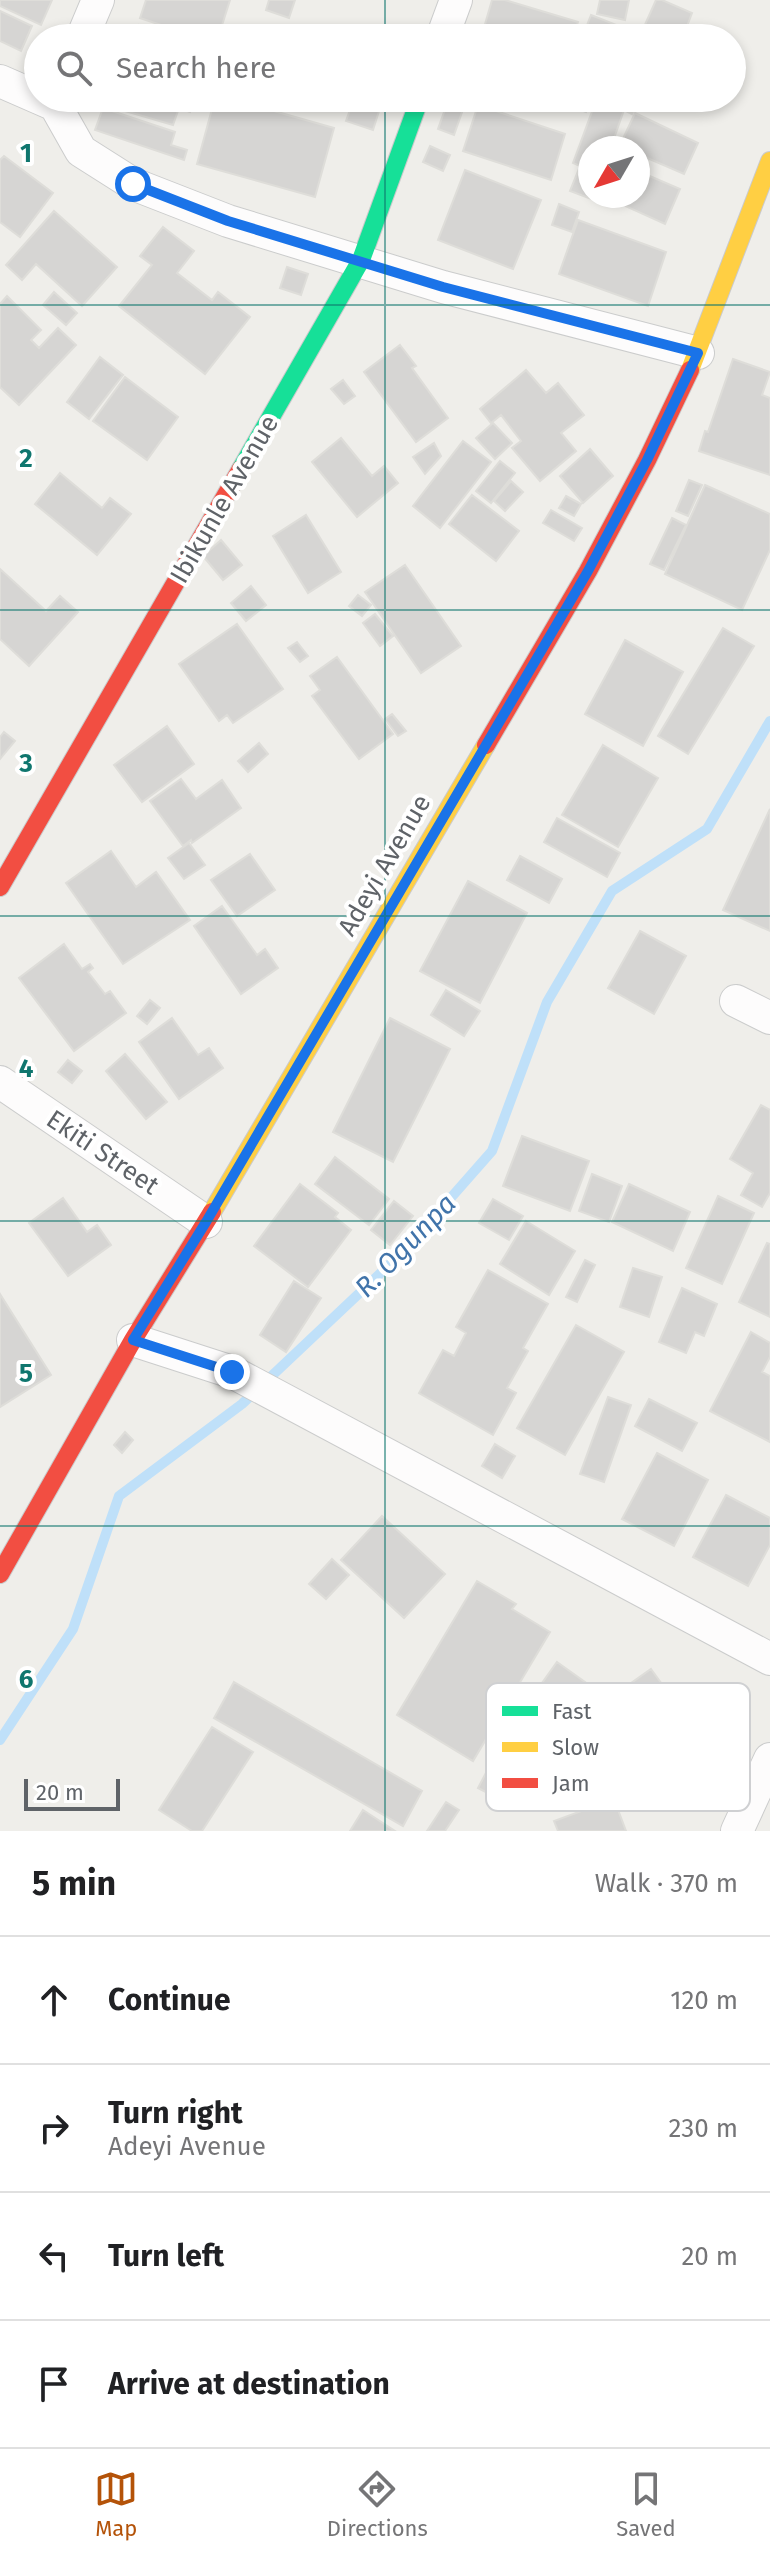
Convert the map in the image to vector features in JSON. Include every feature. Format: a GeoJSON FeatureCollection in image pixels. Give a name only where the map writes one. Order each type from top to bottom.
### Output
{"type":"FeatureCollection","features":[{"type":"Feature","properties":{"kind":"street"},"geometry":{"type":"LineString","coordinates":[[88,24],[98,0]]}},
{"type":"Feature","properties":{"kind":"street"},"geometry":{"type":"LineString","coordinates":[[447,24],[456,0]]}},
{"type":"Feature","properties":{"kind":"street"},"geometry":{"type":"LineString","coordinates":[[0,81],[24,90]]}},
{"type":"Feature","properties":{"kind":"street"},"geometry":{"type":"LineString","coordinates":[[61,112],[81,151],[133,184],[228,221],[443,287],[698,353]]}},
{"type":"Feature","properties":{"kind":"street","name":"Ibikunle Avenue"},"geometry":{"type":"LineString","coordinates":[[0,887],[361,260],[415,112]]}},
{"type":"Feature","properties":{"kind":"street","name":"Adeyi Avenue"},"geometry":{"type":"LineString","coordinates":[[0,1574],[133,1340],[206,1222],[588,571],[647,460],[698,353],[770,161]]}},
{"type":"Feature","properties":{"kind":"street"},"geometry":{"type":"LineString","coordinates":[[736,1001],[770,1018]]}},
{"type":"Feature","properties":{"kind":"street","name":"Ekiti Street"},"geometry":{"type":"LineString","coordinates":[[0,1082],[206,1222]]}},
{"type":"Feature","properties":{"kind":"street"},"geometry":{"type":"LineString","coordinates":[[133,1340],[232,1372],[770,1659]]}},
{"type":"Feature","properties":{"kind":"street"},"geometry":{"type":"LineString","coordinates":[[750,1803],[770,1759]]}},
{"type":"Feature","properties":{"kind":"street"},"geometry":{"type":"LineString","coordinates":[[737,1831],[746,1811]]}},
{"type":"Feature","properties":{"kind":"building"},"geometry":{"type":"Polygon","coordinates":[[[0,0],[52,0],[41,24],[0,6],[0,0]]]}},
{"type":"Feature","properties":{"kind":"building"},"geometry":{"type":"Polygon","coordinates":[[[146,0],[230,0],[222,24],[158,24],[140,18],[146,0]]]}},
{"type":"Feature","properties":{"kind":"building"},"geometry":{"type":"Polygon","coordinates":[[[269,0],[295,0],[289,18],[266,10],[269,0]]]}},
{"type":"Feature","properties":{"kind":"building"},"geometry":{"type":"Polygon","coordinates":[[[492,0],[505,0],[578,22],[577,24],[485,24],[492,0]]]}},
{"type":"Feature","properties":{"kind":"building"},"geometry":{"type":"Polygon","coordinates":[[[600,0],[629,0],[625,20],[597,14],[600,0]]]}},
{"type":"Feature","properties":{"kind":"building"},"geometry":{"type":"Polygon","coordinates":[[[656,0],[692,13],[688,24],[645,24],[656,0]]]}},
{"type":"Feature","properties":{"kind":"building"},"geometry":{"type":"Polygon","coordinates":[[[0,11],[28,24],[24,24],[21,51],[0,41],[0,11]]]}},
{"type":"Feature","properties":{"kind":"building"},"geometry":{"type":"Polygon","coordinates":[[[591,15],[614,24],[587,24],[591,15]]]}},
{"type":"Feature","properties":{"kind":"building"},"geometry":{"type":"Polygon","coordinates":[[[102,112],[115,112],[175,132],[171,145],[187,150],[184,160],[95,130],[102,112]]]}},
{"type":"Feature","properties":{"kind":"building"},"geometry":{"type":"Polygon","coordinates":[[[129,112],[178,112],[173,125],[129,112]]]}},
{"type":"Feature","properties":{"kind":"building"},"geometry":{"type":"Polygon","coordinates":[[[211,112],[277,112],[334,128],[315,197],[197,164],[211,112]]]}},
{"type":"Feature","properties":{"kind":"building"},"geometry":{"type":"Polygon","coordinates":[[[349,112],[379,112],[373,130],[346,121],[349,112]]]}},
{"type":"Feature","properties":{"kind":"building"},"geometry":{"type":"Polygon","coordinates":[[[444,112],[462,112],[454,135],[438,129],[444,112]]]}},
{"type":"Feature","properties":{"kind":"building"},"geometry":{"type":"Polygon","coordinates":[[[476,112],[499,112],[565,134],[551,180],[463,151],[476,112]]]}},
{"type":"Feature","properties":{"kind":"building"},"geometry":{"type":"Polygon","coordinates":[[[592,112],[623,112],[615,136],[583,136],[592,112]]]}},
{"type":"Feature","properties":{"kind":"building"},"geometry":{"type":"Polygon","coordinates":[[[635,113],[698,143],[684,174],[650,159],[650,136],[624,136],[635,113]]]}},
{"type":"Feature","properties":{"kind":"building"},"geometry":{"type":"Polygon","coordinates":[[[430,146],[450,155],[443,171],[423,162],[430,146]]]}},
{"type":"Feature","properties":{"kind":"building"},"geometry":{"type":"Polygon","coordinates":[[[4,156],[53,193],[20,237],[0,222],[0,160],[4,156]]]}},
{"type":"Feature","properties":{"kind":"building"},"geometry":{"type":"Polygon","coordinates":[[[465,170],[541,200],[513,269],[438,240],[465,170]]]}},
{"type":"Feature","properties":{"kind":"building"},"geometry":{"type":"Polygon","coordinates":[[[578,171],[578,194],[570,191],[578,171]]]}},
{"type":"Feature","properties":{"kind":"building"},"geometry":{"type":"Polygon","coordinates":[[[650,176],[680,189],[665,224],[630,208],[650,208],[650,176]]]}},
{"type":"Feature","properties":{"kind":"building"},"geometry":{"type":"Polygon","coordinates":[[[559,204],[579,212],[572,232],[552,225],[559,204]]]}},
{"type":"Feature","properties":{"kind":"building"},"geometry":{"type":"Polygon","coordinates":[[[54,211],[117,267],[82,306],[36,264],[22,280],[6,265],[54,211]]]}},
{"type":"Feature","properties":{"kind":"building"},"geometry":{"type":"Polygon","coordinates":[[[578,220],[666,252],[648,306],[559,274],[578,220]]]}},
{"type":"Feature","properties":{"kind":"building"},"geometry":{"type":"Polygon","coordinates":[[[163,227],[194,251],[177,273],[212,300],[218,292],[250,317],[205,374],[119,306],[152,265],[140,256],[163,227]]]}},
{"type":"Feature","properties":{"kind":"building"},"geometry":{"type":"Polygon","coordinates":[[[287,267],[308,274],[301,295],[280,288],[287,267]]]}},
{"type":"Feature","properties":{"kind":"building"},"geometry":{"type":"Polygon","coordinates":[[[54,292],[77,313],[66,325],[43,305],[54,292]]]}},
{"type":"Feature","properties":{"kind":"building"},"geometry":{"type":"Polygon","coordinates":[[[7,296],[41,330],[31,340],[39,348],[58,328],[76,345],[19,405],[0,387],[0,304],[7,296]]]}},
{"type":"Feature","properties":{"kind":"building"},"geometry":{"type":"Polygon","coordinates":[[[400,345],[416,366],[412,368],[448,418],[416,442],[364,372],[400,345]]]}},
{"type":"Feature","properties":{"kind":"building"},"geometry":{"type":"Polygon","coordinates":[[[100,357],[123,375],[89,419],[67,402],[100,357]]]}},
{"type":"Feature","properties":{"kind":"building"},"geometry":{"type":"Polygon","coordinates":[[[733,359],[770,372],[762,395],[770,398],[770,475],[699,451],[733,359]]]}},
{"type":"Feature","properties":{"kind":"building"},"geometry":{"type":"Polygon","coordinates":[[[526,370],[546,393],[558,383],[584,415],[561,433],[576,451],[540,481],[512,448],[521,441],[501,415],[491,423],[480,409],[526,370]]]}},
{"type":"Feature","properties":{"kind":"building"},"geometry":{"type":"Polygon","coordinates":[[[125,377],[178,417],[147,460],[93,421],[125,377]]]}},
{"type":"Feature","properties":{"kind":"building"},"geometry":{"type":"Polygon","coordinates":[[[343,380],[355,396],[344,404],[331,389],[343,380]]]}},
{"type":"Feature","properties":{"kind":"building"},"geometry":{"type":"Polygon","coordinates":[[[493,423],[512,443],[495,459],[476,438],[493,423]]]}},
{"type":"Feature","properties":{"kind":"building"},"geometry":{"type":"Polygon","coordinates":[[[341,438],[372,476],[384,466],[398,483],[357,517],[312,462],[341,438]]]}},
{"type":"Feature","properties":{"kind":"building"},"geometry":{"type":"Polygon","coordinates":[[[463,441],[491,462],[440,528],[413,506],[463,441]]]}},
{"type":"Feature","properties":{"kind":"building"},"geometry":{"type":"Polygon","coordinates":[[[434,443],[441,456],[425,474],[413,457],[434,443]]]}},
{"type":"Feature","properties":{"kind":"building"},"geometry":{"type":"Polygon","coordinates":[[[590,449],[613,476],[583,503],[560,476],[590,449]]]}},
{"type":"Feature","properties":{"kind":"building"},"geometry":{"type":"Polygon","coordinates":[[[500,461],[515,473],[491,503],[476,491],[500,461]]]}},
{"type":"Feature","properties":{"kind":"building"},"geometry":{"type":"Polygon","coordinates":[[[60,473],[102,508],[110,498],[131,514],[97,555],[35,504],[60,473]]]}},
{"type":"Feature","properties":{"kind":"building"},"geometry":{"type":"Polygon","coordinates":[[[689,480],[702,485],[688,516],[676,511],[689,480]]]}},
{"type":"Feature","properties":{"kind":"building"},"geometry":{"type":"Polygon","coordinates":[[[511,481],[523,492],[505,511],[494,501],[511,481]]]}},
{"type":"Feature","properties":{"kind":"building"},"geometry":{"type":"Polygon","coordinates":[[[705,485],[770,514],[770,550],[742,610],[665,574],[705,485]]]}},
{"type":"Feature","properties":{"kind":"building"},"geometry":{"type":"Polygon","coordinates":[[[472,495],[519,531],[496,561],[449,524],[472,495]]]}},
{"type":"Feature","properties":{"kind":"building"},"geometry":{"type":"Polygon","coordinates":[[[566,496],[581,504],[574,516],[559,508],[566,496]]]}},
{"type":"Feature","properties":{"kind":"building"},"geometry":{"type":"Polygon","coordinates":[[[551,510],[582,528],[574,541],[543,523],[551,510]]]}},
{"type":"Feature","properties":{"kind":"building"},"geometry":{"type":"Polygon","coordinates":[[[306,515],[341,572],[308,593],[273,536],[306,515]]]}},
{"type":"Feature","properties":{"kind":"building"},"geometry":{"type":"Polygon","coordinates":[[[672,518],[686,525],[664,570],[650,564],[672,518]]]}},
{"type":"Feature","properties":{"kind":"building"},"geometry":{"type":"Polygon","coordinates":[[[221,540],[242,565],[223,580],[203,556],[221,540]]]}},
{"type":"Feature","properties":{"kind":"building"},"geometry":{"type":"Polygon","coordinates":[[[405,565],[461,646],[421,673],[365,592],[405,565]]]}},
{"type":"Feature","properties":{"kind":"building"},"geometry":{"type":"Polygon","coordinates":[[[0,569],[46,611],[60,596],[78,612],[29,666],[0,639],[0,569]]]}},
{"type":"Feature","properties":{"kind":"building"},"geometry":{"type":"Polygon","coordinates":[[[251,586],[266,605],[246,621],[231,603],[251,586]]]}},
{"type":"Feature","properties":{"kind":"building"},"geometry":{"type":"Polygon","coordinates":[[[358,595],[371,605],[362,616],[349,606],[358,595]]]}},
{"type":"Feature","properties":{"kind":"building"},"geometry":{"type":"Polygon","coordinates":[[[375,614],[393,636],[380,646],[363,623],[375,614]]]}},
{"type":"Feature","properties":{"kind":"building"},"geometry":{"type":"Polygon","coordinates":[[[237,624],[283,689],[233,723],[227,715],[219,721],[179,664],[237,624]]]}},
{"type":"Feature","properties":{"kind":"building"},"geometry":{"type":"Polygon","coordinates":[[[723,628],[754,646],[688,754],[658,736],[723,628]]]}},
{"type":"Feature","properties":{"kind":"building"},"geometry":{"type":"Polygon","coordinates":[[[625,640],[683,672],[643,746],[585,714],[625,640]]]}},
{"type":"Feature","properties":{"kind":"building"},"geometry":{"type":"Polygon","coordinates":[[[297,642],[308,656],[300,662],[288,648],[297,642]]]}},
{"type":"Feature","properties":{"kind":"building"},"geometry":{"type":"Polygon","coordinates":[[[337,657],[393,734],[359,759],[312,696],[320,690],[310,676],[337,657]]]}},
{"type":"Feature","properties":{"kind":"building"},"geometry":{"type":"Polygon","coordinates":[[[392,714],[406,731],[398,736],[385,719],[392,714]]]}},
{"type":"Feature","properties":{"kind":"building"},"geometry":{"type":"Polygon","coordinates":[[[167,726],[194,764],[142,802],[114,765],[167,726]]]}},
{"type":"Feature","properties":{"kind":"building"},"geometry":{"type":"Polygon","coordinates":[[[4,732],[15,741],[0,759],[0,737],[4,732]]]}},
{"type":"Feature","properties":{"kind":"building"},"geometry":{"type":"Polygon","coordinates":[[[259,743],[268,754],[248,772],[238,761],[259,743]]]}},
{"type":"Feature","properties":{"kind":"building"},"geometry":{"type":"Polygon","coordinates":[[[603,745],[658,778],[618,847],[562,815],[603,745]]]}},
{"type":"Feature","properties":{"kind":"building"},"geometry":{"type":"Polygon","coordinates":[[[181,779],[196,799],[222,780],[241,808],[192,843],[191,840],[183,846],[150,801],[181,779]]]}},
{"type":"Feature","properties":{"kind":"building"},"geometry":{"type":"Polygon","coordinates":[[[770,809],[770,931],[723,910],[770,809]]]}},
{"type":"Feature","properties":{"kind":"building"},"geometry":{"type":"Polygon","coordinates":[[[557,818],[620,853],[607,877],[544,842],[557,818]]]}},
{"type":"Feature","properties":{"kind":"building"},"geometry":{"type":"Polygon","coordinates":[[[189,843],[205,865],[184,879],[168,858],[189,843]]]}},
{"type":"Feature","properties":{"kind":"building"},"geometry":{"type":"Polygon","coordinates":[[[111,851],[136,887],[156,872],[190,920],[123,964],[66,883],[111,851]]]}},
{"type":"Feature","properties":{"kind":"building"},"geometry":{"type":"Polygon","coordinates":[[[250,854],[275,890],[237,916],[211,880],[250,854]]]}},
{"type":"Feature","properties":{"kind":"building"},"geometry":{"type":"Polygon","coordinates":[[[520,856],[562,879],[549,903],[507,880],[520,856]]]}},
{"type":"Feature","properties":{"kind":"building"},"geometry":{"type":"Polygon","coordinates":[[[468,881],[527,913],[480,1003],[420,971],[468,881]]]}},
{"type":"Feature","properties":{"kind":"building"},"geometry":{"type":"Polygon","coordinates":[[[222,906],[257,955],[265,949],[278,968],[241,994],[194,926],[222,906]]]}},
{"type":"Feature","properties":{"kind":"building"},"geometry":{"type":"Polygon","coordinates":[[[640,931],[686,956],[654,1014],[608,988],[640,931]]]}},
{"type":"Feature","properties":{"kind":"building"},"geometry":{"type":"Polygon","coordinates":[[[64,944],[82,969],[90,964],[93,968],[88,972],[105,994],[110,991],[126,1013],[74,1051],[19,978],[64,944]]]}},
{"type":"Feature","properties":{"kind":"building"},"geometry":{"type":"Polygon","coordinates":[[[446,990],[480,1011],[464,1036],[431,1015],[446,990]]]}},
{"type":"Feature","properties":{"kind":"building"},"geometry":{"type":"Polygon","coordinates":[[[150,1000],[160,1008],[147,1024],[137,1016],[150,1000]]]}},
{"type":"Feature","properties":{"kind":"building"},"geometry":{"type":"Polygon","coordinates":[[[172,1018],[198,1055],[209,1048],[223,1068],[179,1099],[139,1042],[172,1018]]]}},
{"type":"Feature","properties":{"kind":"building"},"geometry":{"type":"Polygon","coordinates":[[[390,1018],[450,1049],[393,1162],[333,1132],[390,1018]]]}},
{"type":"Feature","properties":{"kind":"building"},"geometry":{"type":"Polygon","coordinates":[[[125,1054],[167,1102],[146,1119],[106,1071],[125,1054]]]}},
{"type":"Feature","properties":{"kind":"building"},"geometry":{"type":"Polygon","coordinates":[[[68,1060],[82,1071],[72,1083],[58,1072],[68,1060]]]}},
{"type":"Feature","properties":{"kind":"building"},"geometry":{"type":"Polygon","coordinates":[[[761,1105],[770,1110],[770,1193],[762,1207],[741,1195],[753,1173],[730,1159],[761,1105]]]}},
{"type":"Feature","properties":{"kind":"building"},"geometry":{"type":"Polygon","coordinates":[[[522,1136],[589,1161],[570,1211],[503,1186],[522,1136]]]}},
{"type":"Feature","properties":{"kind":"building"},"geometry":{"type":"Polygon","coordinates":[[[335,1157],[389,1199],[369,1225],[315,1184],[335,1157]]]}},
{"type":"Feature","properties":{"kind":"building"},"geometry":{"type":"Polygon","coordinates":[[[592,1174],[622,1186],[609,1222],[579,1211],[592,1174]]]}},
{"type":"Feature","properties":{"kind":"building"},"geometry":{"type":"Polygon","coordinates":[[[300,1184],[338,1213],[335,1217],[351,1230],[308,1287],[254,1246],[300,1184]]]}},
{"type":"Feature","properties":{"kind":"building"},"geometry":{"type":"Polygon","coordinates":[[[629,1184],[690,1212],[673,1251],[612,1222],[629,1184]]]}},
{"type":"Feature","properties":{"kind":"building"},"geometry":{"type":"Polygon","coordinates":[[[718,1196],[754,1213],[722,1284],[686,1268],[718,1196]]]}},
{"type":"Feature","properties":{"kind":"building"},"geometry":{"type":"Polygon","coordinates":[[[63,1198],[87,1232],[97,1225],[111,1245],[68,1276],[29,1223],[63,1198]]]}},
{"type":"Feature","properties":{"kind":"building"},"geometry":{"type":"Polygon","coordinates":[[[493,1199],[523,1216],[509,1240],[479,1223],[493,1199]]]}},
{"type":"Feature","properties":{"kind":"building"},"geometry":{"type":"Polygon","coordinates":[[[394,1201],[413,1216],[390,1245],[371,1230],[394,1201]]]}},
{"type":"Feature","properties":{"kind":"building"},"geometry":{"type":"Polygon","coordinates":[[[526,1221],[575,1251],[549,1295],[500,1264],[526,1221]]]}},
{"type":"Feature","properties":{"kind":"building"},"geometry":{"type":"Polygon","coordinates":[[[767,1243],[770,1244],[770,1317],[739,1302],[767,1243]]]}},
{"type":"Feature","properties":{"kind":"building"},"geometry":{"type":"Polygon","coordinates":[[[585,1260],[595,1265],[577,1302],[566,1297],[585,1260]]]}},
{"type":"Feature","properties":{"kind":"building"},"geometry":{"type":"Polygon","coordinates":[[[633,1268],[662,1277],[649,1317],[620,1307],[633,1268]]]}},
{"type":"Feature","properties":{"kind":"building"},"geometry":{"type":"Polygon","coordinates":[[[488,1270],[548,1304],[523,1348],[528,1351],[507,1388],[516,1393],[493,1435],[419,1393],[443,1350],[454,1356],[466,1333],[456,1327],[488,1270]]]}},
{"type":"Feature","properties":{"kind":"building"},"geometry":{"type":"Polygon","coordinates":[[[294,1281],[321,1298],[286,1352],[260,1335],[294,1281]]]}},
{"type":"Feature","properties":{"kind":"building"},"geometry":{"type":"Polygon","coordinates":[[[682,1288],[717,1304],[704,1336],[695,1332],[686,1353],[659,1342],[682,1288]]]}},
{"type":"Feature","properties":{"kind":"building"},"geometry":{"type":"Polygon","coordinates":[[[0,1294],[51,1375],[0,1407],[0,1294]]]}},
{"type":"Feature","properties":{"kind":"building"},"geometry":{"type":"Polygon","coordinates":[[[576,1325],[624,1352],[565,1455],[517,1428],[576,1325]]]}},
{"type":"Feature","properties":{"kind":"building"},"geometry":{"type":"Polygon","coordinates":[[[751,1332],[770,1343],[770,1357],[762,1372],[770,1376],[770,1442],[710,1411],[751,1332]]]}},
{"type":"Feature","properties":{"kind":"building"},"geometry":{"type":"Polygon","coordinates":[[[608,1397],[631,1405],[604,1482],[580,1474],[608,1397]]]}},
{"type":"Feature","properties":{"kind":"building"},"geometry":{"type":"Polygon","coordinates":[[[649,1399],[697,1423],[682,1451],[635,1426],[649,1399]]]}},
{"type":"Feature","properties":{"kind":"building"},"geometry":{"type":"Polygon","coordinates":[[[125,1432],[133,1440],[122,1453],[114,1445],[125,1432]]]}},
{"type":"Feature","properties":{"kind":"building"},"geometry":{"type":"Polygon","coordinates":[[[495,1444],[515,1456],[502,1478],[482,1466],[495,1444]]]}},
{"type":"Feature","properties":{"kind":"building"},"geometry":{"type":"Polygon","coordinates":[[[657,1453],[708,1480],[674,1546],[622,1519],[657,1453]]]}},
{"type":"Feature","properties":{"kind":"building"},"geometry":{"type":"Polygon","coordinates":[[[726,1495],[770,1518],[770,1545],[748,1586],[693,1557],[726,1495]]]}},
{"type":"Feature","properties":{"kind":"building"},"geometry":{"type":"Polygon","coordinates":[[[382,1516],[445,1574],[404,1618],[341,1560],[382,1516]]]}},
{"type":"Feature","properties":{"kind":"building"},"geometry":{"type":"Polygon","coordinates":[[[332,1559],[349,1575],[326,1599],[309,1584],[332,1559]]]}},
{"type":"Feature","properties":{"kind":"building"},"geometry":{"type":"Polygon","coordinates":[[[477,1581],[516,1604],[512,1609],[550,1632],[520,1683],[486,1683],[486,1739],[473,1761],[397,1715],[477,1581]]]}},
{"type":"Feature","properties":{"kind":"building"},"geometry":{"type":"Polygon","coordinates":[[[557,1662],[585,1682],[584,1683],[542,1683],[557,1662]]]}},
{"type":"Feature","properties":{"kind":"building"},"geometry":{"type":"Polygon","coordinates":[[[651,1669],[661,1683],[631,1683],[651,1669]]]}},
{"type":"Feature","properties":{"kind":"building"},"geometry":{"type":"Polygon","coordinates":[[[234,1682],[422,1791],[403,1826],[214,1718],[234,1682]]]}},
{"type":"Feature","properties":{"kind":"building"},"geometry":{"type":"Polygon","coordinates":[[[212,1727],[253,1752],[202,1831],[192,1831],[159,1810],[212,1727]]]}},
{"type":"Feature","properties":{"kind":"building"},"geometry":{"type":"Polygon","coordinates":[[[486,1773],[486,1792],[478,1788],[486,1773]]]}},
{"type":"Feature","properties":{"kind":"building"},"geometry":{"type":"Polygon","coordinates":[[[446,1802],[459,1810],[445,1831],[427,1831],[446,1802]]]}},
{"type":"Feature","properties":{"kind":"building"},"geometry":{"type":"Polygon","coordinates":[[[363,1810],[395,1831],[350,1831],[363,1810]]]}},
{"type":"Feature","properties":{"kind":"building"},"geometry":{"type":"Polygon","coordinates":[[[581,1811],[618,1811],[626,1831],[558,1831],[554,1821],[581,1811]]]}},
{"type":"Feature","properties":{"kind":"waterway","name":"R. Ogunpa"},"geometry":{"type":"LineString","coordinates":[[0,1740],[73,1629],[119,1496],[242,1404],[404,1251],[492,1151],[547,1002],[612,891],[707,829],[770,721]]}},
{"type":"Feature","properties":{"kind":"traffic: fast"},"geometry":{"type":"LineString","coordinates":[[241,469],[361,260],[415,112]]}},
{"type":"Feature","properties":{"kind":"traffic: slow"},"geometry":{"type":"LineString","coordinates":[[690,370],[770,161]]}},
{"type":"Feature","properties":{"kind":"traffic: slow"},"geometry":{"type":"LineString","coordinates":[[212,1212],[486,745]]}},
{"type":"Feature","properties":{"kind":"traffic: jam"},"geometry":{"type":"LineString","coordinates":[[486,745],[588,571],[690,370]]}},
{"type":"Feature","properties":{"kind":"traffic: jam"},"geometry":{"type":"LineString","coordinates":[[0,887],[241,469]]}},
{"type":"Feature","properties":{"kind":"traffic: jam"},"geometry":{"type":"LineString","coordinates":[[0,1574],[133,1340],[212,1212]]}},
{"type":"Feature","properties":{"kind":"route"},"geometry":{"type":"LineString","coordinates":[[133,184],[228,221],[443,287],[698,353],[647,460],[588,571],[206,1222],[133,1340],[232,1372]]}}]}
